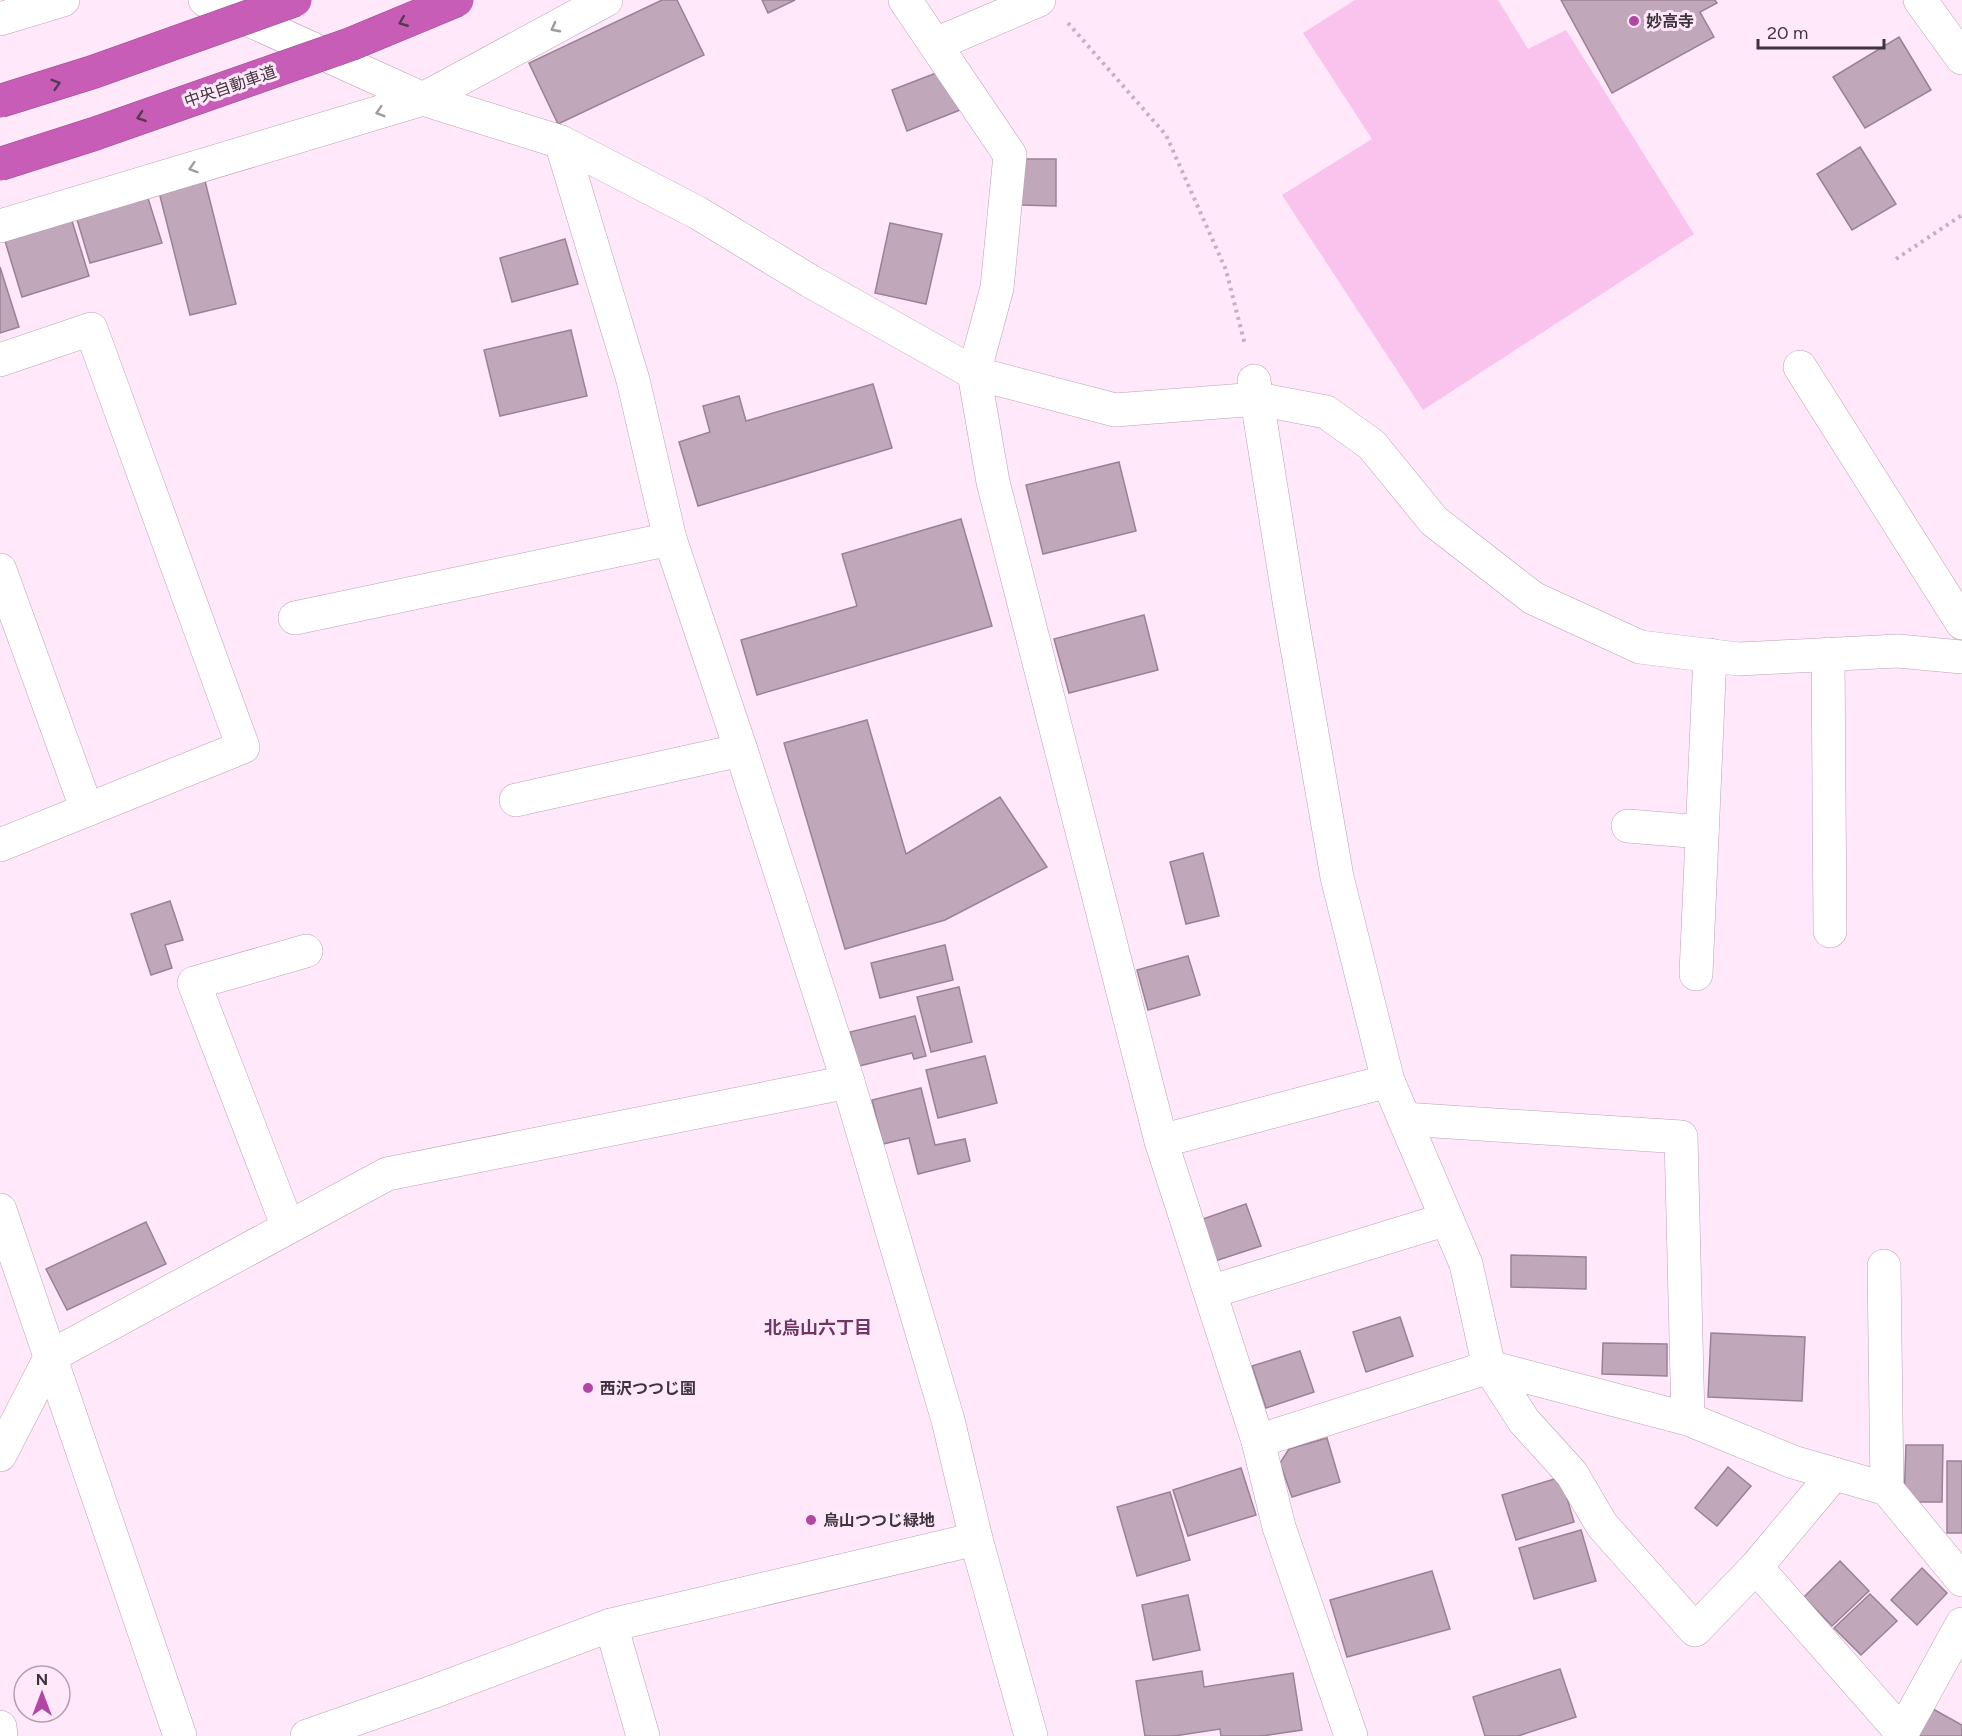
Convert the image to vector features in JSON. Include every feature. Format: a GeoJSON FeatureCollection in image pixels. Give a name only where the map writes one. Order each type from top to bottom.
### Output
{"type":"FeatureCollection","features":[{"type":"Feature","properties":{"kind":"highway"},"geometry":{"type":"LineString","coordinates":[[0,101],[93,72],[295,0]]}},
{"type":"Feature","properties":{"kind":"highway","name":"中央自動車道"},"geometry":{"type":"LineString","coordinates":[[0,164],[94,134],[351,44],[457,0]]}},
{"type":"Feature","properties":{"kind":"street"},"geometry":{"type":"LineString","coordinates":[[0,19],[63,0]]}},
{"type":"Feature","properties":{"kind":"street"},"geometry":{"type":"LineString","coordinates":[[205,0],[423,99],[561,142],[698,213],[810,281],[974,373],[1115,410],[1256,389],[1326,412],[1372,445],[1434,521],[1533,598],[1640,647],[1738,658],[1899,651],[1962,657]]}},
{"type":"Feature","properties":{"kind":"street"},"geometry":{"type":"LineString","coordinates":[[0,226],[423,99],[606,0]]}},
{"type":"Feature","properties":{"kind":"street"},"geometry":{"type":"LineString","coordinates":[[905,0],[1010,155],[997,288],[974,373],[993,482],[1161,1141],[1258,1441],[1279,1527],[1351,1736]]}},
{"type":"Feature","properties":{"kind":"street"},"geometry":{"type":"LineString","coordinates":[[1920,0],[1962,58]]}},
{"type":"Feature","properties":{"kind":"street"},"geometry":{"type":"LineString","coordinates":[[936,44],[1051,9]]}},
{"type":"Feature","properties":{"kind":"street"},"geometry":{"type":"LineString","coordinates":[[561,142],[633,380],[670,539],[848,1082],[948,1420],[976,1539],[1031,1736]]}},
{"type":"Feature","properties":{"kind":"street"},"geometry":{"type":"LineString","coordinates":[[0,360],[91,329],[243,747],[0,845]]}},
{"type":"Feature","properties":{"kind":"street"},"geometry":{"type":"LineString","coordinates":[[1800,367],[1962,623]]}},
{"type":"Feature","properties":{"kind":"street"},"geometry":{"type":"LineString","coordinates":[[1256,389],[1290,607],[1337,877],[1388,1082],[1466,1264],[1489,1367],[1524,1421],[1572,1474],[1602,1525],[1695,1630],[1756,1567],[1834,1474]]}},
{"type":"Feature","properties":{"kind":"street"},"geometry":{"type":"LineString","coordinates":[[295,618],[670,539]]}},
{"type":"Feature","properties":{"kind":"street"},"geometry":{"type":"LineString","coordinates":[[0,570],[87,810]]}},
{"type":"Feature","properties":{"kind":"street"},"geometry":{"type":"LineString","coordinates":[[1828,654],[1830,931]]}},
{"type":"Feature","properties":{"kind":"street"},"geometry":{"type":"LineString","coordinates":[[1696,974],[1710,655]]}},
{"type":"Feature","properties":{"kind":"street"},"geometry":{"type":"LineString","coordinates":[[516,800],[741,750]]}},
{"type":"Feature","properties":{"kind":"street"},"geometry":{"type":"LineString","coordinates":[[1628,826],[1702,832]]}},
{"type":"Feature","properties":{"kind":"street"},"geometry":{"type":"LineString","coordinates":[[288,1227],[194,983],[306,951]]}},
{"type":"Feature","properties":{"kind":"street"},"geometry":{"type":"LineString","coordinates":[[0,1455],[51,1356],[387,1174],[848,1082]]}},
{"type":"Feature","properties":{"kind":"street"},"geometry":{"type":"LineString","coordinates":[[1161,1141],[1388,1082]]}},
{"type":"Feature","properties":{"kind":"street"},"geometry":{"type":"LineString","coordinates":[[1404,1119],[1681,1137],[1688,1419]]}},
{"type":"Feature","properties":{"kind":"street"},"geometry":{"type":"LineString","coordinates":[[0,1210],[180,1736]]}},
{"type":"Feature","properties":{"kind":"street"},"geometry":{"type":"LineString","coordinates":[[1210,1292],[1447,1219]]}},
{"type":"Feature","properties":{"kind":"street"},"geometry":{"type":"LineString","coordinates":[[1884,1266],[1887,1489]]}},
{"type":"Feature","properties":{"kind":"street"},"geometry":{"type":"LineString","coordinates":[[1258,1441],[1489,1367],[1688,1419],[1793,1462],[1887,1489],[1962,1580]]}},
{"type":"Feature","properties":{"kind":"street"},"geometry":{"type":"LineString","coordinates":[[307,1736],[611,1625],[976,1539]]}},
{"type":"Feature","properties":{"kind":"street"},"geometry":{"type":"LineString","coordinates":[[1756,1567],[1902,1733],[1962,1624]]}},
{"type":"Feature","properties":{"kind":"street"},"geometry":{"type":"LineString","coordinates":[[611,1625],[643,1736]]}},
{"type":"Feature","properties":{"kind":"street"},"geometry":{"type":"LineString","coordinates":[[0,1727],[1,1736]]}},
{"type":"Feature","properties":{"kind":"path"},"geometry":{"type":"LineString","coordinates":[[1051,9],[1166,135],[1226,270],[1256,389]]}},
{"type":"Feature","properties":{"kind":"path"},"geometry":{"type":"LineString","coordinates":[[1896,259],[1962,215]]}},
{"type":"Feature","properties":{"kind":"shaded area"},"geometry":{"type":"Polygon","coordinates":[[[1355,0],[1498,0],[1528,49],[1566,30],[1694,234],[1423,410],[1282,195],[1372,139],[1303,33],[1355,0]]]}},
{"type":"Feature","properties":{"kind":"building"},"geometry":{"type":"Polygon","coordinates":[[[662,0],[677,0],[704,55],[558,124],[529,63],[662,0]]]}},
{"type":"Feature","properties":{"kind":"building"},"geometry":{"type":"Polygon","coordinates":[[[762,0],[795,0],[768,13],[762,0]]]}},
{"type":"Feature","properties":{"kind":"building"},"geometry":{"type":"Polygon","coordinates":[[[1561,0],[1715,0],[1717,3],[1700,12],[1714,37],[1612,93],[1561,0]]]}},
{"type":"Feature","properties":{"kind":"building"},"geometry":{"type":"Polygon","coordinates":[[[1899,37],[1931,90],[1865,128],[1833,77],[1899,37]]]}},
{"type":"Feature","properties":{"kind":"building"},"geometry":{"type":"Polygon","coordinates":[[[944,70],[960,110],[907,131],[892,90],[944,70]]]}},
{"type":"Feature","properties":{"kind":"building"},"geometry":{"type":"Polygon","coordinates":[[[1860,147],[1896,204],[1852,230],[1817,174],[1860,147]]]}},
{"type":"Feature","properties":{"kind":"building"},"geometry":{"type":"Polygon","coordinates":[[[1021,159],[1056,159],[1056,206],[1020,205],[1021,159]]]}},
{"type":"Feature","properties":{"kind":"building"},"geometry":{"type":"Polygon","coordinates":[[[205,181],[236,304],[190,315],[159,192],[205,181]]]}},
{"type":"Feature","properties":{"kind":"building"},"geometry":{"type":"Polygon","coordinates":[[[147,195],[162,243],[90,263],[76,216],[147,195]]]}},
{"type":"Feature","properties":{"kind":"building"},"geometry":{"type":"Polygon","coordinates":[[[72,221],[89,276],[22,297],[5,241],[72,221]]]}},
{"type":"Feature","properties":{"kind":"building"},"geometry":{"type":"Polygon","coordinates":[[[890,223],[942,234],[926,304],[875,293],[890,223]]]}},
{"type":"Feature","properties":{"kind":"building"},"geometry":{"type":"Polygon","coordinates":[[[565,239],[578,284],[512,302],[500,258],[565,239]]]}},
{"type":"Feature","properties":{"kind":"building"},"geometry":{"type":"Polygon","coordinates":[[[0,267],[19,327],[0,333],[0,267]]]}},
{"type":"Feature","properties":{"kind":"building"},"geometry":{"type":"Polygon","coordinates":[[[571,330],[587,396],[500,416],[484,350],[571,330]]]}},
{"type":"Feature","properties":{"kind":"building"},"geometry":{"type":"Polygon","coordinates":[[[873,384],[892,448],[698,506],[679,442],[710,432],[703,406],[739,396],[746,421],[873,384]]]}},
{"type":"Feature","properties":{"kind":"building"},"geometry":{"type":"Polygon","coordinates":[[[1119,462],[1136,531],[1043,554],[1026,485],[1119,462]]]}},
{"type":"Feature","properties":{"kind":"building"},"geometry":{"type":"Polygon","coordinates":[[[961,519],[992,626],[757,695],[741,640],[857,606],[842,554],[961,519]]]}},
{"type":"Feature","properties":{"kind":"building"},"geometry":{"type":"Polygon","coordinates":[[[1144,615],[1158,670],[1069,693],[1054,639],[1144,615]]]}},
{"type":"Feature","properties":{"kind":"building"},"geometry":{"type":"Polygon","coordinates":[[[867,720],[906,854],[1000,797],[1047,867],[945,920],[845,949],[784,743],[867,720]]]}},
{"type":"Feature","properties":{"kind":"building"},"geometry":{"type":"Polygon","coordinates":[[[1203,853],[1219,916],[1186,924],[1170,862],[1203,853]]]}},
{"type":"Feature","properties":{"kind":"building"},"geometry":{"type":"Polygon","coordinates":[[[170,901],[183,940],[165,945],[172,968],[151,975],[131,914],[170,901]]]}},
{"type":"Feature","properties":{"kind":"building"},"geometry":{"type":"Polygon","coordinates":[[[945,945],[953,980],[880,998],[871,963],[945,945]]]}},
{"type":"Feature","properties":{"kind":"building"},"geometry":{"type":"Polygon","coordinates":[[[1188,956],[1200,995],[1148,1010],[1137,970],[1188,956]]]}},
{"type":"Feature","properties":{"kind":"building"},"geometry":{"type":"Polygon","coordinates":[[[959,987],[972,1042],[931,1052],[917,997],[959,987]]]}},
{"type":"Feature","properties":{"kind":"building"},"geometry":{"type":"Polygon","coordinates":[[[915,1016],[926,1056],[914,1059],[912,1053],[859,1066],[850,1032],[915,1016]]]}},
{"type":"Feature","properties":{"kind":"building"},"geometry":{"type":"Polygon","coordinates":[[[985,1056],[997,1103],[938,1118],[926,1070],[985,1056]]]}},
{"type":"Feature","properties":{"kind":"building"},"geometry":{"type":"Polygon","coordinates":[[[921,1088],[935,1145],[965,1139],[970,1161],[918,1174],[909,1138],[883,1144],[872,1100],[921,1088]]]}},
{"type":"Feature","properties":{"kind":"building"},"geometry":{"type":"Polygon","coordinates":[[[1246,1204],[1261,1246],[1215,1261],[1203,1219],[1246,1204]]]}},
{"type":"Feature","properties":{"kind":"building"},"geometry":{"type":"Polygon","coordinates":[[[146,1222],[166,1264],[67,1310],[46,1269],[146,1222]]]}},
{"type":"Feature","properties":{"kind":"building"},"geometry":{"type":"Polygon","coordinates":[[[1511,1255],[1586,1257],[1586,1289],[1511,1287],[1511,1255]]]}},
{"type":"Feature","properties":{"kind":"building"},"geometry":{"type":"Polygon","coordinates":[[[1400,1317],[1413,1356],[1366,1372],[1353,1332],[1400,1317]]]}},
{"type":"Feature","properties":{"kind":"building"},"geometry":{"type":"Polygon","coordinates":[[[1711,1333],[1805,1337],[1802,1401],[1708,1397],[1711,1333]]]}},
{"type":"Feature","properties":{"kind":"building"},"geometry":{"type":"Polygon","coordinates":[[[1603,1343],[1667,1344],[1667,1376],[1602,1374],[1603,1343]]]}},
{"type":"Feature","properties":{"kind":"building"},"geometry":{"type":"Polygon","coordinates":[[[1300,1351],[1314,1392],[1266,1408],[1252,1366],[1300,1351]]]}},
{"type":"Feature","properties":{"kind":"building"},"geometry":{"type":"Polygon","coordinates":[[[1327,1438],[1340,1482],[1292,1497],[1280,1463],[1289,1449],[1327,1438]]]}},
{"type":"Feature","properties":{"kind":"building"},"geometry":{"type":"Polygon","coordinates":[[[1906,1445],[1943,1445],[1942,1502],[1904,1502],[1906,1445]]]}},
{"type":"Feature","properties":{"kind":"building"},"geometry":{"type":"Polygon","coordinates":[[[1947,1461],[1962,1461],[1962,1533],[1947,1533],[1947,1461]]]}},
{"type":"Feature","properties":{"kind":"building"},"geometry":{"type":"Polygon","coordinates":[[[1728,1467],[1751,1486],[1717,1526],[1695,1508],[1728,1467]]]}},
{"type":"Feature","properties":{"kind":"building"},"geometry":{"type":"Polygon","coordinates":[[[1241,1468],[1256,1515],[1188,1536],[1173,1490],[1241,1468]]]}},
{"type":"Feature","properties":{"kind":"building"},"geometry":{"type":"Polygon","coordinates":[[[1561,1477],[1574,1522],[1516,1540],[1502,1495],[1561,1477]]]}},
{"type":"Feature","properties":{"kind":"building"},"geometry":{"type":"Polygon","coordinates":[[[1170,1492],[1190,1560],[1137,1576],[1117,1507],[1170,1492]]]}},
{"type":"Feature","properties":{"kind":"building"},"geometry":{"type":"Polygon","coordinates":[[[1581,1530],[1596,1581],[1534,1599],[1519,1548],[1581,1530]]]}},
{"type":"Feature","properties":{"kind":"building"},"geometry":{"type":"Polygon","coordinates":[[[1840,1561],[1869,1591],[1832,1626],[1804,1597],[1840,1561]]]}},
{"type":"Feature","properties":{"kind":"building"},"geometry":{"type":"Polygon","coordinates":[[[1922,1568],[1947,1593],[1917,1625],[1891,1600],[1922,1568]]]}},
{"type":"Feature","properties":{"kind":"building"},"geometry":{"type":"Polygon","coordinates":[[[1432,1571],[1450,1629],[1347,1657],[1330,1600],[1432,1571]]]}},
{"type":"Feature","properties":{"kind":"building"},"geometry":{"type":"Polygon","coordinates":[[[1870,1594],[1897,1621],[1861,1655],[1834,1628],[1870,1594]]]}},
{"type":"Feature","properties":{"kind":"building"},"geometry":{"type":"Polygon","coordinates":[[[1188,1595],[1200,1650],[1153,1660],[1142,1605],[1188,1595]]]}},
{"type":"Feature","properties":{"kind":"building"},"geometry":{"type":"Polygon","coordinates":[[[1560,1669],[1576,1717],[1518,1736],[1485,1736],[1473,1697],[1560,1669]]]}},
{"type":"Feature","properties":{"kind":"building"},"geometry":{"type":"Polygon","coordinates":[[[1202,1671],[1204,1687],[1293,1673],[1302,1730],[1262,1736],[1221,1736],[1220,1729],[1174,1736],[1145,1736],[1136,1681],[1202,1671]]]}},
{"type":"Feature","properties":{"kind":"building"},"geometry":{"type":"Polygon","coordinates":[[[1933,1709],[1962,1725],[1962,1736],[1918,1736],[1933,1709]]]}},
{"type":"Feature","properties":{"kind":"place","name":"妙高寺"},"geometry":{"type":"Point","coordinates":[1634,21]}},
{"type":"Feature","properties":{"kind":"place","name":"西沢つつじ園"},"geometry":{"type":"Point","coordinates":[588,1388]}},
{"type":"Feature","properties":{"kind":"place","name":"烏山つつじ緑地"},"geometry":{"type":"Point","coordinates":[811,1520]}},
{"type":"Feature","properties":{"kind":"district","name":"北烏山六丁目"},"geometry":{"type":"Point","coordinates":[818,1328]}}]}
